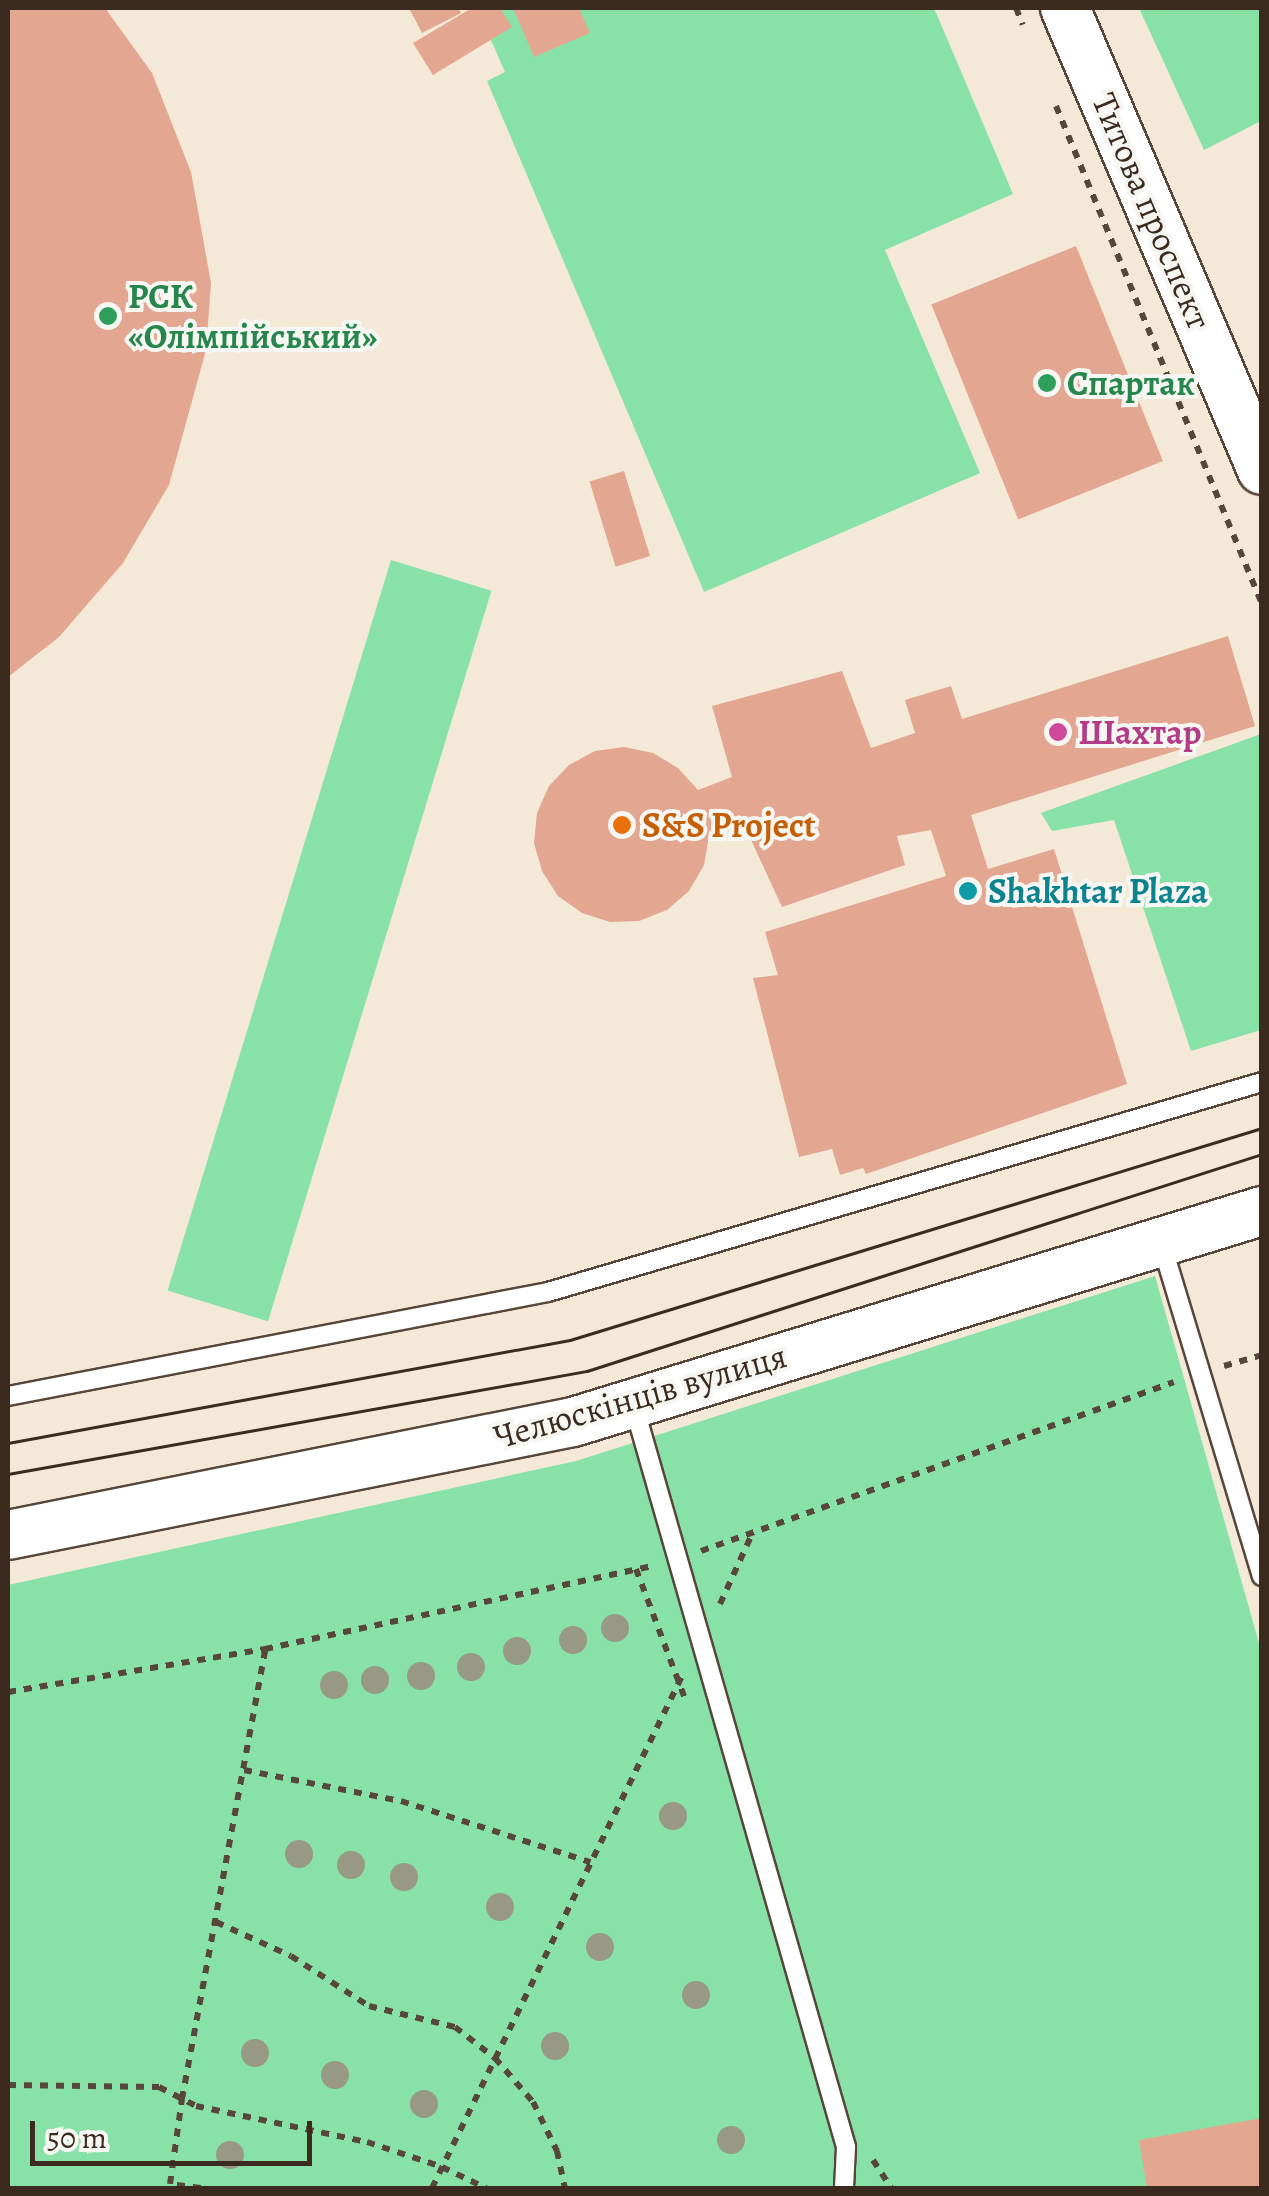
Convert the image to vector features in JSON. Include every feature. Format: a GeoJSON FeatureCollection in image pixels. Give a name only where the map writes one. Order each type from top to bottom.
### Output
{"type":"FeatureCollection","features":[{"type":"Feature","properties":{"kind":"main road","name":"Титова проспект"},"geometry":{"type":"LineString","coordinates":[[1065,8],[1262,470]]}},
{"type":"Feature","properties":{"kind":"main road","name":"Челюскінців вулиця"},"geometry":{"type":"LineString","coordinates":[[8,1535],[573,1422],[1262,1211]]}},
{"type":"Feature","properties":{"kind":"lane"},"geometry":{"type":"LineString","coordinates":[[8,1396],[548,1292],[1262,1082]]}},
{"type":"Feature","properties":{"kind":"lane"},"geometry":{"type":"LineString","coordinates":[[1161,1242],[1262,1576]]}},
{"type":"Feature","properties":{"kind":"lane"},"geometry":{"type":"LineString","coordinates":[[632,1403],[674,1560],[846,2147],[844,2188]]}},
{"type":"Feature","properties":{"kind":"path"},"geometry":{"type":"LineString","coordinates":[[1016,8],[1031,44]]}},
{"type":"Feature","properties":{"kind":"path"},"geometry":{"type":"LineString","coordinates":[[1053,98],[1262,604]]}},
{"type":"Feature","properties":{"kind":"path"},"geometry":{"type":"LineString","coordinates":[[8,1692],[266,1649],[674,1560],[1262,1355]]}},
{"type":"Feature","properties":{"kind":"path"},"geometry":{"type":"LineString","coordinates":[[432,2188],[679,1679],[702,1648],[753,1533]]}},
{"type":"Feature","properties":{"kind":"path"},"geometry":{"type":"LineString","coordinates":[[201,2188],[170,2184],[182,2099],[266,1649]]}},
{"type":"Feature","properties":{"kind":"path"},"geometry":{"type":"LineString","coordinates":[[244,1770],[401,1800],[590,1862]]}},
{"type":"Feature","properties":{"kind":"path"},"geometry":{"type":"LineString","coordinates":[[216,1922],[291,1956],[368,2006],[454,2027],[495,2058],[533,2102],[557,2151],[565,2188]]}},
{"type":"Feature","properties":{"kind":"path"},"geometry":{"type":"LineString","coordinates":[[8,2084],[159,2087],[196,2106],[367,2142],[442,2166],[486,2188]]}},
{"type":"Feature","properties":{"kind":"green space"},"geometry":{"type":"Polygon","coordinates":[[[477,8],[934,8],[1013,194],[885,250],[980,473],[704,592],[487,81],[505,72],[477,8]]]}},
{"type":"Feature","properties":{"kind":"green space"},"geometry":{"type":"Polygon","coordinates":[[[1139,8],[1261,8],[1261,121],[1204,150],[1139,8]]]}},
{"type":"Feature","properties":{"kind":"green space"},"geometry":{"type":"Polygon","coordinates":[[[391,560],[491,591],[268,1321],[168,1291],[391,560]]]}},
{"type":"Feature","properties":{"kind":"green space"},"geometry":{"type":"Polygon","coordinates":[[[1261,734],[1261,1030],[1191,1051],[1114,820],[1052,831],[1041,813],[1261,734]]]}},
{"type":"Feature","properties":{"kind":"green space"},"geometry":{"type":"Polygon","coordinates":[[[1155,1276],[1261,1650],[1261,2188],[8,2188],[8,1585],[576,1461],[1155,1276]]]}},
{"type":"Feature","properties":{"kind":"building","name":"РСК «Олімпійський»"},"geometry":{"type":"Polygon","coordinates":[[[8,8],[105,8],[152,73],[191,172],[211,283],[206,350],[169,485],[123,563],[59,637],[8,677],[8,8]]]}},
{"type":"Feature","properties":{"kind":"building"},"geometry":{"type":"Polygon","coordinates":[[[409,8],[458,8],[461,13],[422,33],[409,8]]]}},
{"type":"Feature","properties":{"kind":"building"},"geometry":{"type":"Polygon","coordinates":[[[472,8],[500,8],[512,27],[433,75],[413,43],[472,8]]]}},
{"type":"Feature","properties":{"kind":"building"},"geometry":{"type":"Polygon","coordinates":[[[513,8],[579,8],[590,33],[534,57],[513,8]]]}},
{"type":"Feature","properties":{"kind":"building","name":"Спартак"},"geometry":{"type":"Polygon","coordinates":[[[1076,246],[1163,461],[1018,520],[931,304],[1076,246]]]}},
{"type":"Feature","properties":{"kind":"building"},"geometry":{"type":"Polygon","coordinates":[[[624,471],[650,556],[616,567],[590,482],[624,471]]]}},
{"type":"Feature","properties":{"kind":"building","name":"Shakhtar Plaza"},"geometry":{"type":"Polygon","coordinates":[[[1228,636],[1255,726],[971,815],[988,869],[1054,849],[1127,1084],[866,1174],[863,1168],[840,1175],[832,1149],[799,1157],[753,978],[778,975],[765,932],[946,876],[931,830],[897,836],[905,865],[782,907],[745,827],[709,836],[704,865],[689,891],[667,910],[639,921],[610,922],[582,913],[558,896],[542,871],[534,843],[537,813],[549,786],[569,765],[595,751],[624,747],[653,753],[678,768],[698,790],[732,777],[712,706],[842,671],[871,748],[915,733],[905,700],[951,686],[962,719],[1228,636]]]}},
{"type":"Feature","properties":{"kind":"building"},"geometry":{"type":"Polygon","coordinates":[[[1262,2118],[1262,2188],[1147,2188],[1139,2140],[1262,2118]]]}},
{"type":"Feature","properties":{"kind":"tram line"},"geometry":{"type":"LineString","coordinates":[[8,1443],[570,1340],[1262,1128]]}},
{"type":"Feature","properties":{"kind":"tram line"},"geometry":{"type":"LineString","coordinates":[[8,1474],[587,1371],[1262,1154]]}},
{"type":"Feature","properties":{"kind":"place","name":"РСК «Олімпійський»"},"geometry":{"type":"Point","coordinates":[108,316]}},
{"type":"Feature","properties":{"kind":"place","name":"Спартак"},"geometry":{"type":"Point","coordinates":[1047,383]}},
{"type":"Feature","properties":{"kind":"place","name":"Шахтар"},"geometry":{"type":"Point","coordinates":[1058,732]}},
{"type":"Feature","properties":{"kind":"place","name":"S&S Project"},"geometry":{"type":"Point","coordinates":[622,825]}},
{"type":"Feature","properties":{"kind":"place","name":"Shakhtar Plaza"},"geometry":{"type":"Point","coordinates":[968,891]}}]}
